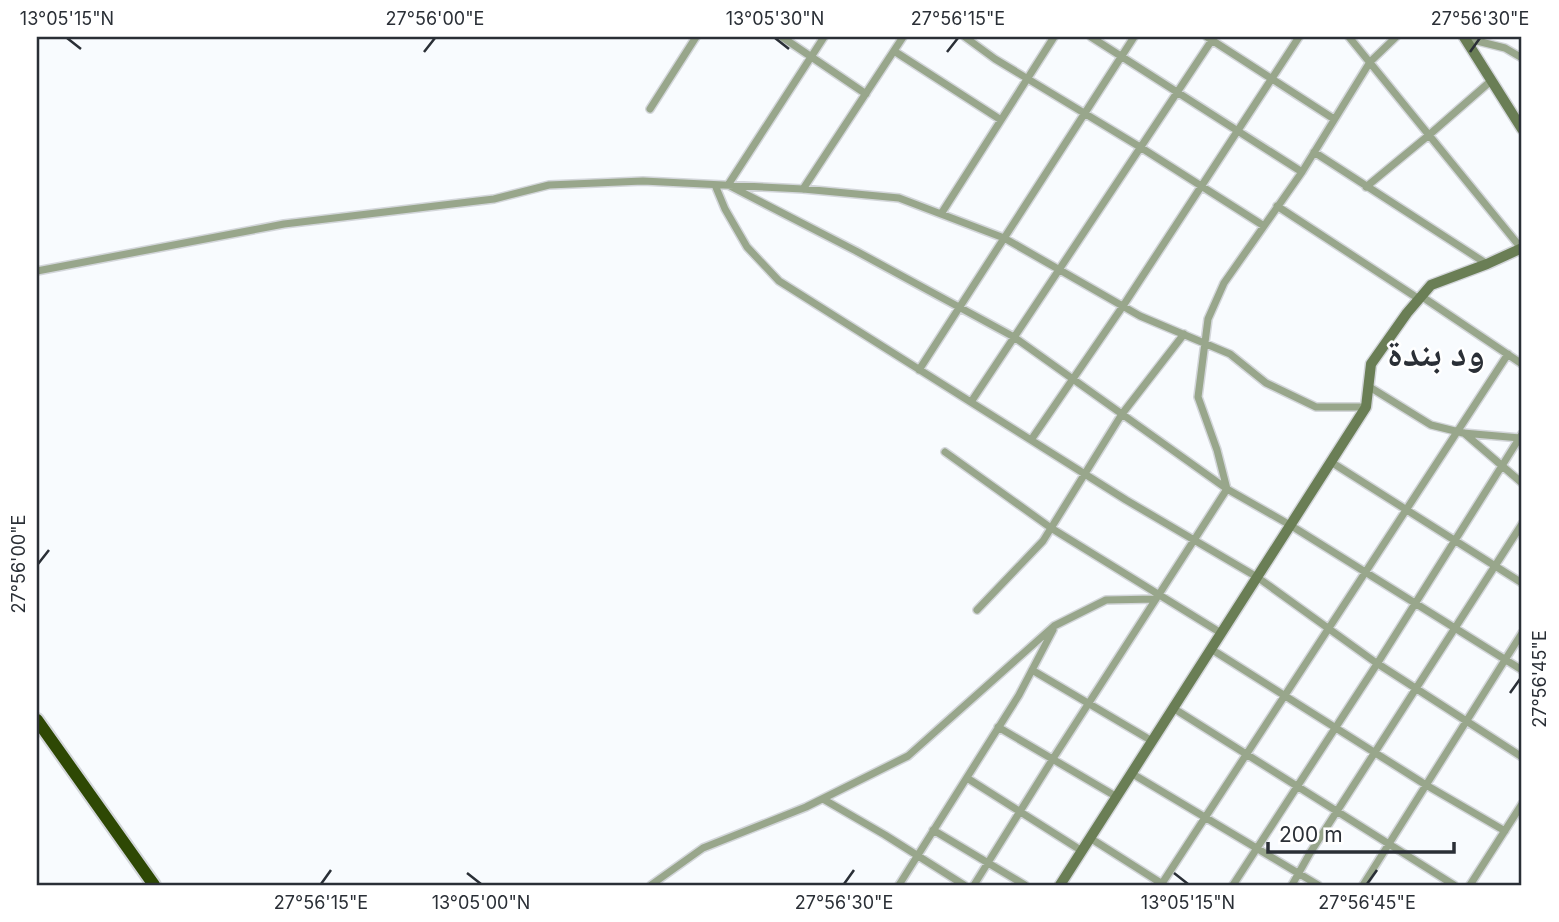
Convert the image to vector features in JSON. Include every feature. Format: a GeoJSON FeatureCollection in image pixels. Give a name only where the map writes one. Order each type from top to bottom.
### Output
{"type":"FeatureCollection","features":[{"type":"Feature","properties":{"kind":"highway"},"geometry":{"type":"LineString","coordinates":[[37,720],[154,885]]}},
{"type":"Feature","properties":{"kind":"street"},"geometry":{"type":"LineString","coordinates":[[650,109],[696,37]]}},
{"type":"Feature","properties":{"kind":"street"},"geometry":{"type":"LineString","coordinates":[[782,37],[866,94]]}},
{"type":"Feature","properties":{"kind":"street"},"geometry":{"type":"LineString","coordinates":[[728,185],[824,37]]}},
{"type":"Feature","properties":{"kind":"street"},"geometry":{"type":"LineString","coordinates":[[803,188],[904,37]]}},
{"type":"Feature","properties":{"kind":"street"},"geometry":{"type":"LineString","coordinates":[[965,37],[995,59],[1264,226]]}},
{"type":"Feature","properties":{"kind":"street"},"geometry":{"type":"LineString","coordinates":[[941,214],[1054,37]]}},
{"type":"Feature","properties":{"kind":"street"},"geometry":{"type":"LineString","coordinates":[[1091,37],[1302,172]]}},
{"type":"Feature","properties":{"kind":"street"},"geometry":{"type":"LineString","coordinates":[[919,370],[1134,37]]}},
{"type":"Feature","properties":{"kind":"street"},"geometry":{"type":"LineString","coordinates":[[1031,440],[1124,306],[1299,37]]}},
{"type":"Feature","properties":{"kind":"street"},"geometry":{"type":"LineString","coordinates":[[1060,885],[1366,407],[1371,364],[1407,313],[1431,285],[1522,248],[1349,37]]}},
{"type":"Feature","properties":{"kind":"street"},"geometry":{"type":"LineString","coordinates":[[974,885],[1052,759],[1227,489],[1217,450],[1198,397],[1209,319],[1224,283],[1302,172],[1370,62],[1396,37]]}},
{"type":"Feature","properties":{"kind":"street"},"geometry":{"type":"LineString","coordinates":[[971,402],[1211,38],[1334,119]]}},
{"type":"Feature","properties":{"kind":"street"},"geometry":{"type":"LineString","coordinates":[[1465,38],[1488,40],[1522,58]]}},
{"type":"Feature","properties":{"kind":"street"},"geometry":{"type":"LineString","coordinates":[[1465,38],[1522,129]]}},
{"type":"Feature","properties":{"kind":"street"},"geometry":{"type":"LineString","coordinates":[[894,51],[1001,120]]}},
{"type":"Feature","properties":{"kind":"street"},"geometry":{"type":"LineString","coordinates":[[1366,187],[1492,80]]}},
{"type":"Feature","properties":{"kind":"street"},"geometry":{"type":"LineString","coordinates":[[1314,152],[1487,264]]}},
{"type":"Feature","properties":{"kind":"street"},"geometry":{"type":"LineString","coordinates":[[37,271],[284,224],[494,199],[549,185],[643,181],[803,188],[900,198],[1004,238],[1140,316],[1230,354],[1266,383],[1316,407],[1366,407]]}},
{"type":"Feature","properties":{"kind":"street"},"geometry":{"type":"LineString","coordinates":[[715,185],[725,209],[747,247],[779,281],[1086,475],[1257,578],[1377,664],[1522,757]]}},
{"type":"Feature","properties":{"kind":"street"},"geometry":{"type":"LineString","coordinates":[[728,185],[1014,337],[1227,489],[1290,525],[1522,670]]}},
{"type":"Feature","properties":{"kind":"street"},"geometry":{"type":"LineString","coordinates":[[1278,206],[1522,364]]}},
{"type":"Feature","properties":{"kind":"street"},"geometry":{"type":"LineString","coordinates":[[977,610],[1043,541],[1122,414],[1184,334]]}},
{"type":"Feature","properties":{"kind":"street"},"geometry":{"type":"LineString","coordinates":[[1090,838],[1163,885],[1406,509],[1460,432],[1508,354]]}},
{"type":"Feature","properties":{"kind":"street"},"geometry":{"type":"LineString","coordinates":[[1233,885],[1521,437],[1460,432],[1432,425],[1368,386]]}},
{"type":"Feature","properties":{"kind":"street"},"geometry":{"type":"LineString","coordinates":[[1460,432],[1522,483]]}},
{"type":"Feature","properties":{"kind":"street"},"geometry":{"type":"LineString","coordinates":[[945,452],[1051,528],[1158,597],[1221,633]]}},
{"type":"Feature","properties":{"kind":"street"},"geometry":{"type":"LineString","coordinates":[[1331,462],[1522,583]]}},
{"type":"Feature","properties":{"kind":"street"},"geometry":{"type":"LineString","coordinates":[[1292,885],[1522,523]]}},
{"type":"Feature","properties":{"kind":"street"},"geometry":{"type":"LineString","coordinates":[[651,885],[703,848],[806,807],[908,756],[1054,626],[1106,600],[1158,597]]}},
{"type":"Feature","properties":{"kind":"street"},"geometry":{"type":"LineString","coordinates":[[899,885],[1019,695],[1054,626]]}},
{"type":"Feature","properties":{"kind":"street"},"geometry":{"type":"LineString","coordinates":[[1363,885],[1522,633]]}},
{"type":"Feature","properties":{"kind":"street"},"geometry":{"type":"LineString","coordinates":[[1211,649],[1504,831]]}},
{"type":"Feature","properties":{"kind":"street"},"geometry":{"type":"LineString","coordinates":[[1031,670],[1152,741]]}},
{"type":"Feature","properties":{"kind":"street"},"geometry":{"type":"LineString","coordinates":[[1173,709],[1454,885]]}},
{"type":"Feature","properties":{"kind":"street"},"geometry":{"type":"LineString","coordinates":[[998,727],[1117,797]]}},
{"type":"Feature","properties":{"kind":"street"},"geometry":{"type":"LineString","coordinates":[[1132,774],[1318,885]]}},
{"type":"Feature","properties":{"kind":"street"},"geometry":{"type":"LineString","coordinates":[[967,778],[1082,851]]}},
{"type":"Feature","properties":{"kind":"street"},"geometry":{"type":"LineString","coordinates":[[823,799],[964,885]]}},
{"type":"Feature","properties":{"kind":"street"},"geometry":{"type":"LineString","coordinates":[[1470,885],[1522,804]]}},
{"type":"Feature","properties":{"kind":"street"},"geometry":{"type":"LineString","coordinates":[[933,830],[1025,885]]}},
{"type":"Feature","properties":{"kind":"district","name":"ود بندة"},"geometry":{"type":"Point","coordinates":[1436,353]}}]}
